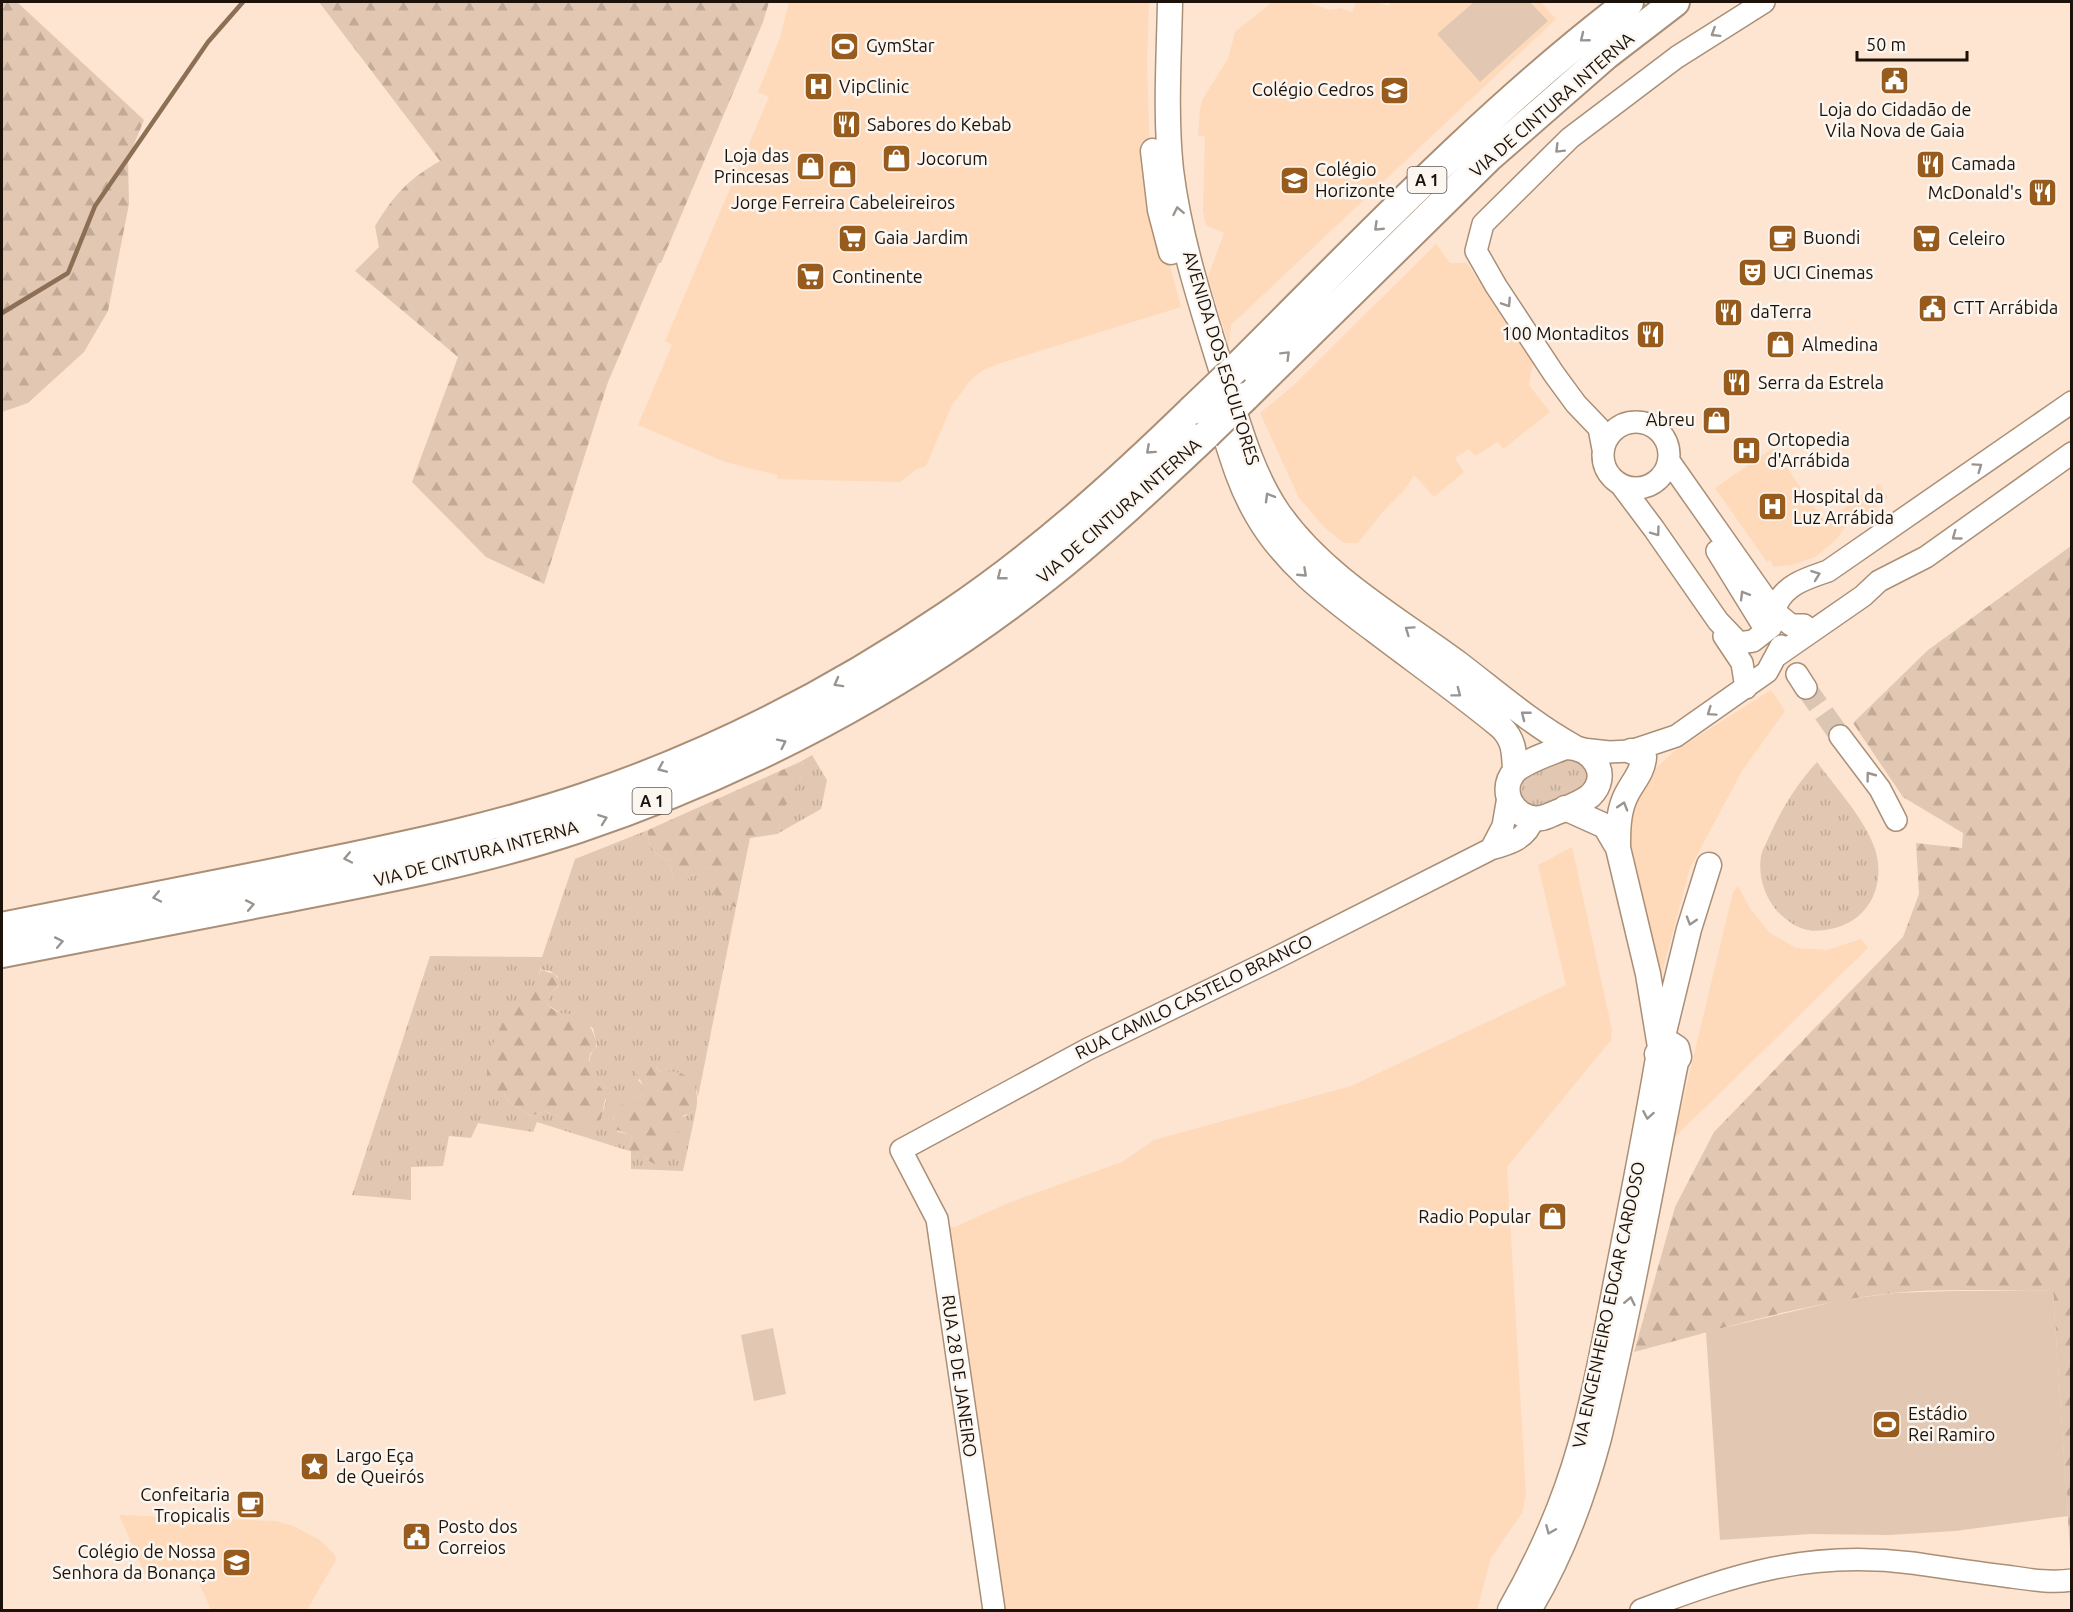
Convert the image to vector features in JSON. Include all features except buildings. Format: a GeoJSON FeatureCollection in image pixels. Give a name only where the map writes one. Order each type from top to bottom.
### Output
{"type":"FeatureCollection","features":[{"type":"Feature","properties":{"kind":"highway","name":"VIA DE CINTURA INTERNA"},"geometry":{"type":"LineString","coordinates":[[2,927],[394,848],[495,825],[588,796],[653,772],[773,718],[857,673],[949,614],[1055,534],[1101,495],[1235,369],[1445,162],[1524,89],[1629,2]]}},
{"type":"Feature","properties":{"kind":"highway","name":"VIA DE CINTURA INTERNA"},"geometry":{"type":"LineString","coordinates":[[2,953],[418,872],[500,852],[579,828],[660,798],[724,771],[830,719],[873,695],[964,637],[1043,579],[1110,524],[1206,435],[1488,158],[1606,55],[1675,2]]}},
{"type":"Feature","properties":{"kind":"main road","name":"AVENIDA DOS ESCULTORES"},"geometry":{"type":"LineString","coordinates":[[1155,2],[1152,119],[1154,167],[1160,210],[1187,312],[1227,441],[1248,498],[1274,541],[1312,582],[1492,720],[1510,737],[1514,748],[1515,771]]}},
{"type":"Feature","properties":{"kind":"main road","name":"AVENIDA DOS ESCULTORES"},"geometry":{"type":"LineString","coordinates":[[1170,2],[1169,142],[1181,228],[1198,294],[1240,429],[1266,492],[1291,528],[1334,571],[1404,627],[1457,663],[1546,732],[1578,748]]}},
{"type":"Feature","properties":{"kind":"main road"},"geometry":{"type":"LineString","coordinates":[[1565,747],[1578,748],[1595,761],[1598,769],[1597,787],[1585,800],[1542,819],[1533,819],[1517,812],[1508,797],[1510,779],[1515,771],[1565,747]]}},
{"type":"Feature","properties":{"kind":"main road"},"geometry":{"type":"LineString","coordinates":[[1631,751],[1644,757],[1644,769],[1623,801],[1618,827],[1618,848],[1645,958],[1665,1056]]}},
{"type":"Feature","properties":{"kind":"main road"},"geometry":{"type":"LineString","coordinates":[[1565,808],[1605,826],[1618,848]]}},
{"type":"Feature","properties":{"kind":"main road","name":"VIA ENGENHEIRO EDGAR CARDOSO"},"geometry":{"type":"LineString","coordinates":[[1529,1611],[1555,1560],[1582,1492],[1599,1438],[1610,1356],[1689,929],[1709,865]]}},
{"type":"Feature","properties":{"kind":"main road","name":"VIA ENGENHEIRO EDGAR CARDOSO"},"geometry":{"type":"LineString","coordinates":[[1510,1611],[1541,1552],[1568,1486],[1590,1407],[1610,1356],[1639,1258],[1667,1108],[1665,1056]]}},
{"type":"Feature","properties":{"kind":"street"},"geometry":{"type":"LineString","coordinates":[[1668,465],[1653,484],[1643,488],[1630,488],[1612,479],[1603,460],[1599,428],[1576,404],[1554,374],[1496,286],[1476,251],[1483,224],[1570,138],[1677,57],[1764,2]]}},
{"type":"Feature","properties":{"kind":"street"},"geometry":{"type":"LineString","coordinates":[[1768,618],[1781,597],[1792,586],[1828,571],[2072,402]]}},
{"type":"Feature","properties":{"kind":"street"},"geometry":{"type":"LineString","coordinates":[[1603,449],[1612,431],[1631,422],[1641,422],[1660,432],[1666,440],[1669,450],[1668,465],[1681,499],[1726,566],[1768,618],[1771,627],[1748,643],[1739,643],[1718,621],[1621,485]]}},
{"type":"Feature","properties":{"kind":"street"},"geometry":{"type":"LineString","coordinates":[[1775,657],[1863,596],[1879,581],[1926,557],[2072,453]]}},
{"type":"Feature","properties":{"kind":"street"},"geometry":{"type":"LineString","coordinates":[[1578,748],[1609,752],[1631,751],[1676,736],[1767,672],[1783,641],[1863,584],[1879,581]]}},
{"type":"Feature","properties":{"kind":"street"},"geometry":{"type":"LineString","coordinates":[[1768,618],[1791,625],[1804,625]]}},
{"type":"Feature","properties":{"kind":"street"},"geometry":{"type":"LineString","coordinates":[[1718,621],[1722,633],[1743,663],[1746,688]]}},
{"type":"Feature","properties":{"kind":"street"},"geometry":{"type":"LineString","coordinates":[[1840,736],[1880,789],[1896,820]]}},
{"type":"Feature","properties":{"kind":"street"},"geometry":{"type":"LineString","coordinates":[[1491,849],[1503,826],[1508,797]]}},
{"type":"Feature","properties":{"kind":"street","name":"RUA CAMILO CASTELO BRANCO"},"geometry":{"type":"LineString","coordinates":[[900,1150],[1088,1049],[1274,959],[1491,849],[1506,845],[1527,833],[1533,819]]}},
{"type":"Feature","properties":{"kind":"street","name":"RUA 28 DE JANEIRO"},"geometry":{"type":"LineString","coordinates":[[900,1150],[937,1219],[994,1611]]}},
{"type":"Feature","properties":{"kind":"street"},"geometry":{"type":"LineString","coordinates":[[1641,1611],[1749,1572],[1830,1561],[1884,1561],[2035,1580],[2072,1580]]}},
{"type":"Feature","properties":{"kind":"shaded area"},"geometry":{"type":"Polygon","coordinates":[[[789,2],[1149,2],[1147,63],[1150,160],[1167,255],[1181,307],[983,370],[970,381],[952,405],[926,466],[917,469],[900,482],[777,479],[777,475],[725,462],[638,425],[672,345],[665,341],[769,97],[758,92],[780,38],[789,2]]]}},
{"type":"Feature","properties":{"kind":"shaded area"},"geometry":{"type":"Polygon","coordinates":[[[1272,2],[1307,2],[1330,10],[1341,8],[1352,12],[1356,2],[1376,2],[1389,6],[1391,2],[1541,2],[1556,19],[1231,325],[1229,346],[1208,277],[1224,233],[1206,225],[1203,211],[1205,137],[1198,135],[1200,109],[1202,100],[1228,59],[1235,32],[1272,2]]]}},
{"type":"Feature","properties":{"kind":"shaded area"},"geometry":{"type":"Polygon","coordinates":[[[1436,244],[1450,263],[1467,263],[1533,363],[1529,385],[1550,412],[1503,449],[1498,442],[1475,456],[1469,449],[1455,458],[1464,472],[1434,497],[1414,475],[1405,489],[1385,509],[1358,543],[1344,543],[1325,528],[1299,498],[1260,413],[1294,385],[1436,244]]]}},
{"type":"Feature","properties":{"kind":"shaded area","name":"Ortopedia d'Arrábida"},"geometry":{"type":"Polygon","coordinates":[[[1750,439],[1758,451],[1742,462],[1734,450],[1750,439]]]}},
{"type":"Feature","properties":{"kind":"shaded area","name":"Hospital da Luz Arrábida"},"geometry":{"type":"Polygon","coordinates":[[[1773,448],[1825,522],[1879,484],[1888,498],[1842,530],[1835,541],[1815,557],[1792,565],[1774,567],[1770,560],[1767,562],[1715,488],[1773,448]]]}},
{"type":"Feature","properties":{"kind":"shaded area"},"geometry":{"type":"Polygon","coordinates":[[[1771,690],[1785,711],[1742,771],[1690,868],[1661,977],[1629,845],[1631,814],[1650,774],[1673,752],[1771,690]]]}},
{"type":"Feature","properties":{"kind":"shaded area"},"geometry":{"type":"Polygon","coordinates":[[[1572,847],[1612,1030],[1611,1040],[1507,1167],[1526,1495],[1522,1513],[1491,1558],[1477,1610],[1000,1610],[948,1227],[955,1227],[1008,1203],[1122,1162],[1154,1140],[1351,1086],[1566,985],[1538,865],[1572,847]]]}},
{"type":"Feature","properties":{"kind":"shaded area"},"geometry":{"type":"Polygon","coordinates":[[[1738,886],[1750,908],[1770,933],[1796,948],[1827,950],[1861,939],[1868,948],[1674,1138],[1733,892],[1738,886]]]}},
{"type":"Feature","properties":{"kind":"shaded area","name":"Colégio de Nossa Senhora da Bonança"},"geometry":{"type":"Polygon","coordinates":[[[119,1515],[276,1521],[293,1526],[320,1540],[335,1555],[336,1560],[307,1610],[211,1610],[191,1565],[148,1581],[119,1515]]]}},
{"type":"Feature","properties":{"kind":"green space"},"geometry":{"type":"Polygon","coordinates":[[[2,2],[17,2],[144,120],[128,159],[129,204],[108,311],[84,352],[28,403],[2,412],[2,2]]]}},
{"type":"Feature","properties":{"kind":"green space"},"geometry":{"type":"Polygon","coordinates":[[[319,2],[769,2],[763,22],[661,263],[659,263],[608,382],[544,584],[486,557],[412,482],[458,357],[355,271],[379,247],[375,226],[389,205],[410,181],[440,161],[319,2]]]}},
{"type":"Feature","properties":{"kind":"green space"},"geometry":{"type":"Polygon","coordinates":[[[1474,2],[1530,2],[1548,21],[1480,82],[1437,34],[1474,2]]]}},
{"type":"Feature","properties":{"kind":"green space"},"geometry":{"type":"Polygon","coordinates":[[[2071,546],[2071,1564],[2053,1291],[1933,1291],[1860,1297],[1762,1318],[1634,1352],[1675,1207],[1714,1132],[1903,937],[1919,894],[1916,843],[1962,848],[1963,833],[1903,797],[1853,723],[1928,650],[2071,546]]]}},
{"type":"Feature","properties":{"kind":"green space"},"geometry":{"type":"Polygon","coordinates":[[[812,755],[827,780],[821,809],[777,834],[780,813],[800,782],[802,761],[812,755]]]}},
{"type":"Feature","properties":{"kind":"green space"},"geometry":{"type":"Polygon","coordinates":[[[1572,755],[1590,771],[1586,789],[1537,809],[1523,799],[1519,786],[1523,774],[1572,755]]]}},
{"type":"Feature","properties":{"kind":"green space"},"geometry":{"type":"Polygon","coordinates":[[[802,761],[804,771],[794,794],[780,813],[777,834],[750,838],[736,907],[723,903],[714,894],[713,885],[718,871],[699,870],[689,879],[679,882],[673,876],[668,860],[655,852],[650,845],[648,830],[802,761]]]}},
{"type":"Feature","properties":{"kind":"green space"},"geometry":{"type":"Polygon","coordinates":[[[1817,762],[1864,826],[1875,849],[1878,875],[1872,898],[1858,917],[1835,928],[1814,931],[1795,925],[1772,905],[1761,878],[1760,863],[1763,849],[1784,808],[1817,762]]]}},
{"type":"Feature","properties":{"kind":"green space"},"geometry":{"type":"Polygon","coordinates":[[[648,830],[650,845],[655,852],[668,860],[673,876],[692,876],[697,870],[704,868],[719,871],[729,906],[736,907],[698,1097],[697,1091],[656,1067],[638,1080],[643,1085],[643,1094],[622,1105],[613,1118],[618,1132],[629,1134],[632,1138],[626,1150],[537,1122],[533,1132],[478,1123],[471,1138],[449,1136],[443,1166],[411,1167],[411,1200],[352,1195],[430,956],[542,957],[575,859],[648,830]],[[541,967],[504,1094],[510,1103],[531,1116],[545,1111],[576,1125],[582,1125],[603,1111],[606,1101],[596,1081],[590,1061],[592,1052],[597,1046],[593,1028],[569,1014],[562,1014],[547,1004],[548,996],[558,986],[558,977],[550,971],[541,970],[541,967]]]}},
{"type":"Feature","properties":{"kind":"green space"},"geometry":{"type":"Polygon","coordinates":[[[541,970],[554,974],[560,981],[549,996],[547,1004],[560,1013],[579,1016],[585,1020],[596,1041],[596,1047],[590,1054],[589,1060],[596,1070],[596,1081],[606,1095],[601,1119],[591,1128],[582,1125],[569,1127],[545,1111],[531,1116],[510,1103],[504,1094],[494,1092],[487,1083],[488,1062],[494,1040],[510,1012],[534,985],[541,970]]]}},
{"type":"Feature","properties":{"kind":"green space"},"geometry":{"type":"Polygon","coordinates":[[[644,1063],[652,1064],[662,1072],[679,1073],[686,1076],[695,1086],[697,1093],[696,1110],[684,1115],[676,1126],[680,1139],[663,1159],[655,1164],[644,1156],[631,1156],[631,1151],[626,1150],[632,1138],[613,1127],[613,1119],[618,1109],[643,1094],[643,1085],[636,1073],[638,1067],[644,1063]]]}},
{"type":"Feature","properties":{"kind":"green space"},"geometry":{"type":"Polygon","coordinates":[[[696,1110],[683,1171],[631,1169],[631,1156],[644,1156],[649,1161],[679,1119],[696,1110]]]}},
{"type":"Feature","properties":{"kind":"green space","name":"Estádio Rei Ramiro"},"geometry":{"type":"Polygon","coordinates":[[[2053,1291],[2068,1516],[1955,1531],[1889,1535],[1810,1534],[1720,1540],[1706,1332],[1841,1300],[1895,1293],[2053,1291]]]}},
{"type":"Feature","properties":{"kind":"green space"},"geometry":{"type":"Polygon","coordinates":[[[773,1328],[786,1394],[754,1401],[741,1335],[773,1328]]]}},
{"type":"Feature","properties":{"kind":"waterway"},"geometry":{"type":"LineString","coordinates":[[2,313],[68,273],[95,206],[208,42],[243,2]]}},
{"type":"Feature","properties":{"kind":"tunnel"},"geometry":{"type":"LineString","coordinates":[[1806,688],[1840,736]]}},
{"type":"Feature","properties":{"kind":"place","name":"GymStar"},"geometry":{"type":"Point","coordinates":[845,46]}},
{"type":"Feature","properties":{"kind":"place","name":"Loja do Cidadão de Vila Nova de Gaia"},"geometry":{"type":"Point","coordinates":[1895,81]}},
{"type":"Feature","properties":{"kind":"place","name":"VipClinic"},"geometry":{"type":"Point","coordinates":[818,87]}},
{"type":"Feature","properties":{"kind":"place","name":"Colégio Cedros"},"geometry":{"type":"Point","coordinates":[1395,90]}},
{"type":"Feature","properties":{"kind":"place","name":"Sabores do Kebab"},"geometry":{"type":"Point","coordinates":[846,125]}},
{"type":"Feature","properties":{"kind":"place","name":"Jocorum"},"geometry":{"type":"Point","coordinates":[896,159]}},
{"type":"Feature","properties":{"kind":"place","name":"Camada"},"geometry":{"type":"Point","coordinates":[1930,164]}},
{"type":"Feature","properties":{"kind":"place","name":"Loja das Princesas"},"geometry":{"type":"Point","coordinates":[810,166]}},
{"type":"Feature","properties":{"kind":"place","name":"Jorge Ferreira Cabeleireiros"},"geometry":{"type":"Point","coordinates":[843,174]}},
{"type":"Feature","properties":{"kind":"place","name":"Colégio Horizonte"},"geometry":{"type":"Point","coordinates":[1294,180]}},
{"type":"Feature","properties":{"kind":"place","name":"McDonald's"},"geometry":{"type":"Point","coordinates":[2043,193]}},
{"type":"Feature","properties":{"kind":"place","name":"Gaia Jardim"},"geometry":{"type":"Point","coordinates":[853,238]}},
{"type":"Feature","properties":{"kind":"place","name":"Buondi"},"geometry":{"type":"Point","coordinates":[1782,238]}},
{"type":"Feature","properties":{"kind":"place","name":"Celeiro"},"geometry":{"type":"Point","coordinates":[1927,239]}},
{"type":"Feature","properties":{"kind":"place","name":"UCI Cinemas"},"geometry":{"type":"Point","coordinates":[1752,273]}},
{"type":"Feature","properties":{"kind":"place","name":"Continente"},"geometry":{"type":"Point","coordinates":[811,277]}},
{"type":"Feature","properties":{"kind":"place","name":"CTT Arrábida"},"geometry":{"type":"Point","coordinates":[1932,308]}},
{"type":"Feature","properties":{"kind":"place","name":"daTerra"},"geometry":{"type":"Point","coordinates":[1729,312]}},
{"type":"Feature","properties":{"kind":"place","name":"100 Montaditos"},"geometry":{"type":"Point","coordinates":[1650,334]}},
{"type":"Feature","properties":{"kind":"place","name":"Almedina"},"geometry":{"type":"Point","coordinates":[1781,345]}},
{"type":"Feature","properties":{"kind":"place","name":"Serra da Estrela"},"geometry":{"type":"Point","coordinates":[1737,383]}},
{"type":"Feature","properties":{"kind":"place","name":"Abreu"},"geometry":{"type":"Point","coordinates":[1716,420]}},
{"type":"Feature","properties":{"kind":"place","name":"Ortopedia d'Arrábida"},"geometry":{"type":"Point","coordinates":[1746,450]}},
{"type":"Feature","properties":{"kind":"place","name":"Hospital da Luz Arrábida"},"geometry":{"type":"Point","coordinates":[1772,507]}},
{"type":"Feature","properties":{"kind":"place","name":"Radio Popular"},"geometry":{"type":"Point","coordinates":[1552,1217]}},
{"type":"Feature","properties":{"kind":"place","name":"Estádio Rei Ramiro"},"geometry":{"type":"Point","coordinates":[1887,1424]}},
{"type":"Feature","properties":{"kind":"place","name":"Largo Eça de Queirós"},"geometry":{"type":"Point","coordinates":[315,1466]}},
{"type":"Feature","properties":{"kind":"place","name":"Confeitaria Tropicalis"},"geometry":{"type":"Point","coordinates":[251,1505]}},
{"type":"Feature","properties":{"kind":"place","name":"Posto dos Correios"},"geometry":{"type":"Point","coordinates":[417,1537]}},
{"type":"Feature","properties":{"kind":"place","name":"Colégio de Nossa Senhora da Bonança"},"geometry":{"type":"Point","coordinates":[237,1562]}}]}
